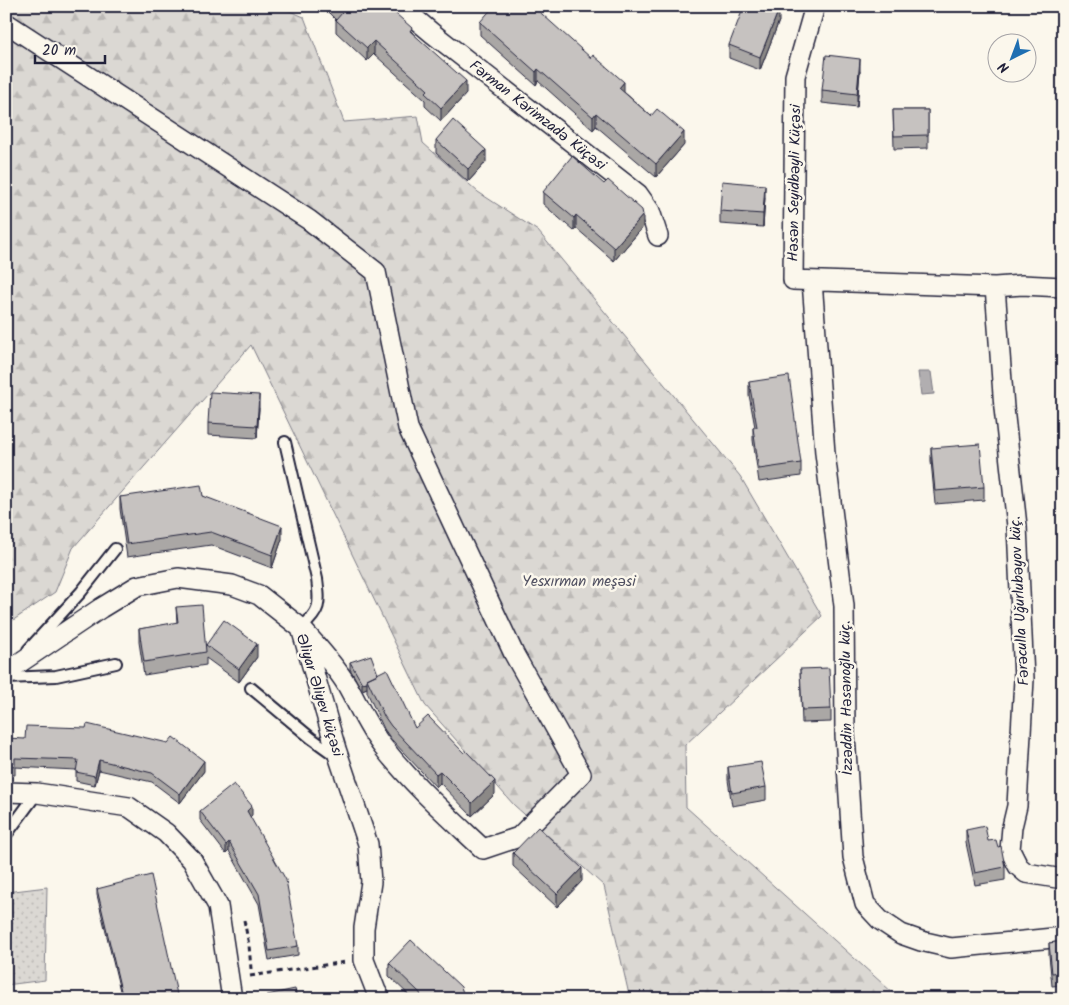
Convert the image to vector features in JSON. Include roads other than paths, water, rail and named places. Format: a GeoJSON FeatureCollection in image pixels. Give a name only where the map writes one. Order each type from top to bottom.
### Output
{"type":"FeatureCollection","features":[{"type":"Feature","properties":{"kind":"street","name":"Fərman Kərimzadə Küçəsi"},"geometry":{"type":"LineString","coordinates":[[400,6],[439,39],[638,194],[650,211],[658,236]]}},
{"type":"Feature","properties":{"kind":"street","name":"Həsən Seyidbəyli Küçəsi"},"geometry":{"type":"LineString","coordinates":[[815,6],[795,76],[793,280],[995,287],[1022,285],[1063,287]]}},
{"type":"Feature","properties":{"kind":"street"},"geometry":{"type":"LineString","coordinates":[[6,22],[309,220],[376,272],[408,428],[514,654],[581,774],[518,837],[483,849],[428,797],[383,746],[361,714],[346,684],[301,628]]}},
{"type":"Feature","properties":{"kind":"street","name":"İzzəddin Həsənoğlu küç."},"geometry":{"type":"LineString","coordinates":[[812,281],[825,453],[844,606],[845,735],[853,858],[865,904],[880,920],[901,934],[951,948],[1063,937]]}},
{"type":"Feature","properties":{"kind":"street","name":"Fərəculla Uğurlubəyov küç."},"geometry":{"type":"LineString","coordinates":[[995,287],[1004,408],[1017,526],[1024,679],[1016,806],[1010,850],[1018,866],[1026,873],[1063,879]]}},
{"type":"Feature","properties":{"kind":"street","name":"Əliyar Əliyev küçəsi"},"geometry":{"type":"LineString","coordinates":[[13,668],[100,608],[137,586],[178,578],[232,585],[259,595],[301,628],[339,758],[368,844],[371,882],[364,928],[364,960],[381,999]]}},
{"type":"Feature","properties":{"kind":"street"},"geometry":{"type":"LineString","coordinates":[[6,792],[36,793],[129,807],[166,833],[192,860],[218,906],[232,999]]}},
{"type":"Feature","properties":{"kind":"lane"},"geometry":{"type":"LineString","coordinates":[[285,442],[320,599],[318,610],[301,628]]}},
{"type":"Feature","properties":{"kind":"lane"},"geometry":{"type":"LineString","coordinates":[[13,668],[81,592],[115,548]]}},
{"type":"Feature","properties":{"kind":"lane"},"geometry":{"type":"LineString","coordinates":[[6,678],[56,676],[116,663]]}},
{"type":"Feature","properties":{"kind":"lane"},"geometry":{"type":"LineString","coordinates":[[251,688],[311,738],[339,758]]}},
{"type":"Feature","properties":{"kind":"lane"},"geometry":{"type":"LineString","coordinates":[[6,835],[36,793]]}},
{"type":"Feature","properties":{"kind":"park label","name":"Yesxırman meşəsi"},"geometry":{"type":"Point","coordinates":[579,581]}}]}
